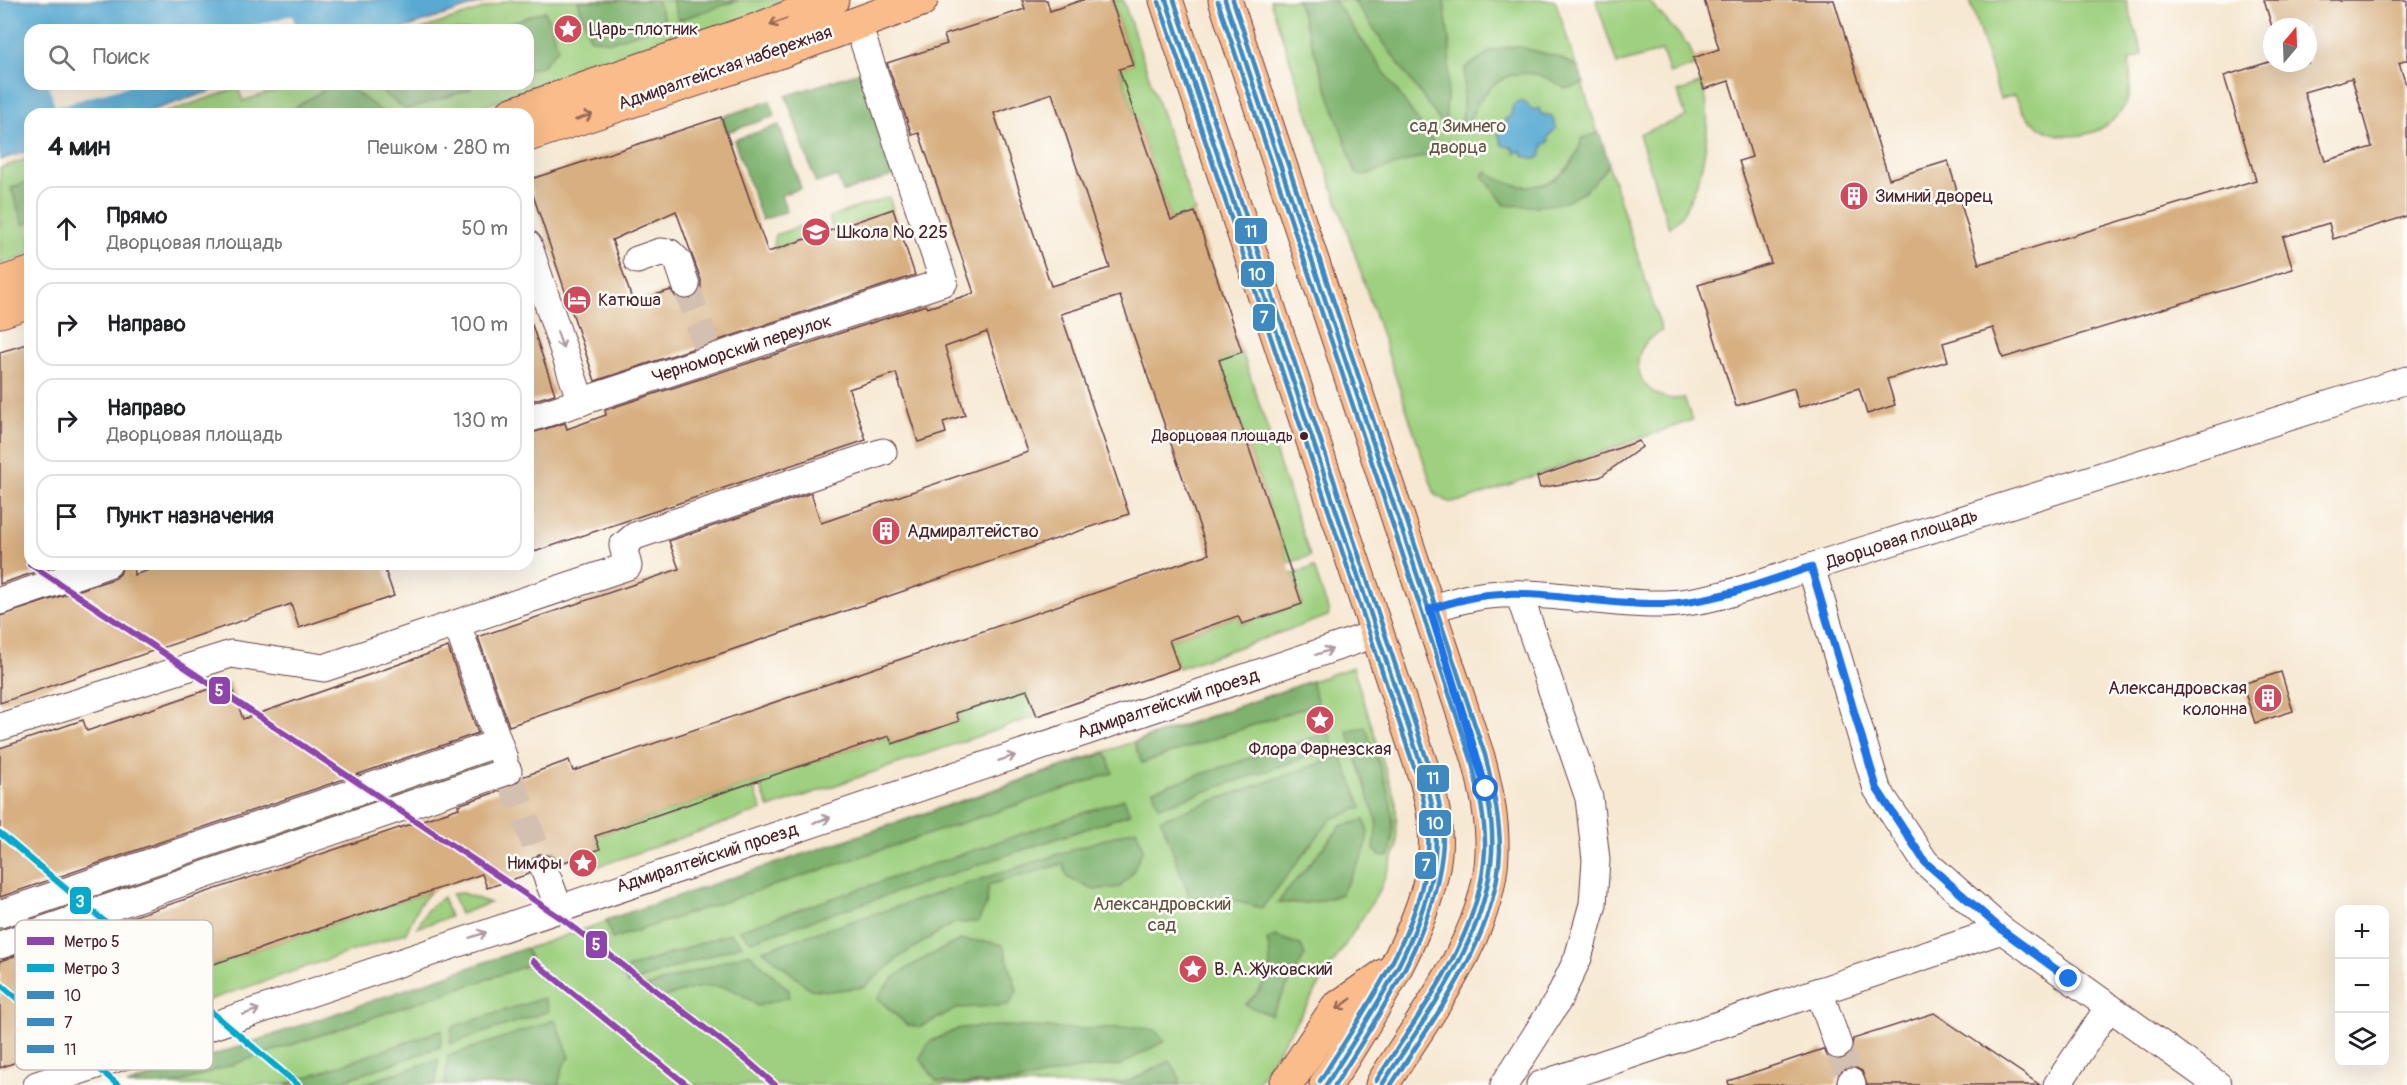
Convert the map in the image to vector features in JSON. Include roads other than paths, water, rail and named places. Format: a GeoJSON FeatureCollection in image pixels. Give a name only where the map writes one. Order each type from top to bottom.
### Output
{"type":"FeatureCollection","features":[{"type":"Feature","properties":{"kind":"main road","name":"Адмиралтейская набережная"},"geometry":{"type":"LineString","coordinates":[[529,108],[762,28],[832,0]]}},
{"type":"Feature","properties":{"kind":"main road","name":"Адмиралтейская набережная"},"geometry":{"type":"LineString","coordinates":[[534,133],[776,53],[921,0]]}},
{"type":"Feature","properties":{"kind":"main road"},"geometry":{"type":"LineString","coordinates":[[1166,0],[1431,798],[1435,834],[1428,889],[1410,936],[1392,971],[1326,1085]]}},
{"type":"Feature","properties":{"kind":"main road"},"geometry":{"type":"LineString","coordinates":[[1225,0],[1430,609],[1478,757],[1492,822],[1492,854],[1479,923],[1382,1085]]}},
{"type":"Feature","properties":{"kind":"main road"},"geometry":{"type":"LineString","coordinates":[[0,284],[24,276]]}},
{"type":"Feature","properties":{"kind":"main road"},"geometry":{"type":"LineString","coordinates":[[0,311],[24,303]]}},
{"type":"Feature","properties":{"kind":"main road"},"geometry":{"type":"LineString","coordinates":[[1286,1085],[1336,1009],[1392,971]]}},
{"type":"Feature","properties":{"kind":"street","name":"Черноморский переулок"},"geometry":{"type":"LineString","coordinates":[[534,417],[581,402],[708,352],[944,282],[857,22]]}},
{"type":"Feature","properties":{"kind":"street"},"geometry":{"type":"LineString","coordinates":[[637,260],[660,252],[670,253],[678,261],[686,285]]}},
{"type":"Feature","properties":{"kind":"street"},"geometry":{"type":"LineString","coordinates":[[536,298],[581,402]]}},
{"type":"Feature","properties":{"kind":"street","name":"Дворцовая площадь"},"geometry":{"type":"LineString","coordinates":[[2218,1085],[2002,930],[1925,862],[1877,789],[1811,567],[2407,381]]}},
{"type":"Feature","properties":{"kind":"street"},"geometry":{"type":"LineString","coordinates":[[0,727],[231,654],[324,668],[628,566],[623,546],[635,536],[883,452]]}},
{"type":"Feature","properties":{"kind":"street"},"geometry":{"type":"LineString","coordinates":[[1430,609],[1488,595],[1519,594],[1627,604],[1668,604],[1714,599],[1811,567]]}},
{"type":"Feature","properties":{"kind":"street"},"geometry":{"type":"LineString","coordinates":[[0,600],[90,570]]}},
{"type":"Feature","properties":{"kind":"street"},"geometry":{"type":"LineString","coordinates":[[1504,1085],[1557,1002],[1578,958],[1593,904],[1596,860],[1589,798],[1519,594]]}},
{"type":"Feature","properties":{"kind":"street"},"geometry":{"type":"LineString","coordinates":[[75,920],[510,776],[457,624]]}},
{"type":"Feature","properties":{"kind":"street","name":"Адмиралтейский проезд"},"geometry":{"type":"LineString","coordinates":[[213,1025],[1378,633]]}},
{"type":"Feature","properties":{"kind":"street"},"geometry":{"type":"LineString","coordinates":[[0,914],[498,743]]}},
{"type":"Feature","properties":{"kind":"street"},"geometry":{"type":"LineString","coordinates":[[544,868],[559,908]]}},
{"type":"Feature","properties":{"kind":"street"},"geometry":{"type":"LineString","coordinates":[[1540,1085],[2002,930]]}},
{"type":"Feature","properties":{"kind":"street"},"geometry":{"type":"LineString","coordinates":[[0,945],[15,940]]}},
{"type":"Feature","properties":{"kind":"street"},"geometry":{"type":"LineString","coordinates":[[1819,992],[1838,1045]]}},
{"type":"Feature","properties":{"kind":"street"},"geometry":{"type":"LineString","coordinates":[[2057,1085],[2109,1007]]}},
{"type":"Feature","properties":{"kind":"street","name":"Адмиралтейский проезд"},"geometry":{"type":"LineString","coordinates":[[36,1085],[80,1070]]}},
{"type":"Feature","properties":{"kind":"water"},"geometry":{"type":"Polygon","coordinates":[[[0,0],[490,0],[417,24],[24,24],[24,90],[214,90],[159,108],[24,108],[24,152],[0,160],[0,0]]]}},
{"type":"Feature","properties":{"kind":"water"},"geometry":{"type":"Polygon","coordinates":[[[1518,102],[1524,102],[1533,110],[1539,108],[1541,114],[1552,116],[1556,128],[1548,137],[1549,142],[1544,144],[1541,156],[1536,159],[1524,156],[1521,151],[1515,153],[1513,148],[1502,145],[1498,133],[1506,124],[1505,119],[1510,117],[1513,106],[1518,102]]]}},
{"type":"Feature","properties":{"kind":"tunnel"},"geometry":{"type":"LineString","coordinates":[[686,285],[706,345]]}},
{"type":"Feature","properties":{"kind":"tunnel"},"geometry":{"type":"LineString","coordinates":[[511,780],[544,869]]}},
{"type":"Feature","properties":{"kind":"tunnel"},"geometry":{"type":"LineString","coordinates":[[1838,1045],[1851,1082]]}},
{"type":"Feature","properties":{"kind":"metro line","name":"5"},"geometry":{"type":"LineString","coordinates":[[39,570],[564,920],[749,1062],[775,1085]]}},
{"type":"Feature","properties":{"kind":"metro line","name":"3"},"geometry":{"type":"LineString","coordinates":[[0,833],[103,920]]}},
{"type":"Feature","properties":{"kind":"metro line","name":"5"},"geometry":{"type":"LineString","coordinates":[[533,961],[687,1085]]}},
{"type":"Feature","properties":{"kind":"metro line","name":"3"},"geometry":{"type":"LineString","coordinates":[[0,984],[15,997]]}},
{"type":"Feature","properties":{"kind":"metro line","name":"3"},"geometry":{"type":"LineString","coordinates":[[213,1013],[298,1085]]}},
{"type":"Feature","properties":{"kind":"metro line","name":"3"},"geometry":{"type":"LineString","coordinates":[[100,1070],[118,1085]]}},
{"type":"Feature","properties":{"kind":"place","name":"Царь-плотник"},"geometry":{"type":"Point","coordinates":[568,29]}},
{"type":"Feature","properties":{"kind":"place","name":"Зимний дворец"},"geometry":{"type":"Point","coordinates":[1854,196]}},
{"type":"Feature","properties":{"kind":"place","name":"Школа № 225"},"geometry":{"type":"Point","coordinates":[816,232]}},
{"type":"Feature","properties":{"kind":"place","name":"Катюша"},"geometry":{"type":"Point","coordinates":[577,300]}},
{"type":"Feature","properties":{"kind":"place","name":"Дворцовая площадь"},"geometry":{"type":"Point","coordinates":[1304,436]}},
{"type":"Feature","properties":{"kind":"place","name":"Адмиралтейство"},"geometry":{"type":"Point","coordinates":[886,531]}},
{"type":"Feature","properties":{"kind":"place","name":"Александровская колонна"},"geometry":{"type":"Point","coordinates":[2268,698]}},
{"type":"Feature","properties":{"kind":"place","name":"Флора Фарнезская"},"geometry":{"type":"Point","coordinates":[1320,720]}},
{"type":"Feature","properties":{"kind":"place","name":"Нимфы"},"geometry":{"type":"Point","coordinates":[583,863]}},
{"type":"Feature","properties":{"kind":"place","name":"В. А. Жуковский"},"geometry":{"type":"Point","coordinates":[1193,969]}},
{"type":"Feature","properties":{"kind":"park label","name":"сад Зимнего дворца"},"geometry":{"type":"Point","coordinates":[1458,136]}},
{"type":"Feature","properties":{"kind":"park label","name":"Александровский сад"},"geometry":{"type":"Point","coordinates":[1162,914]}}]}
